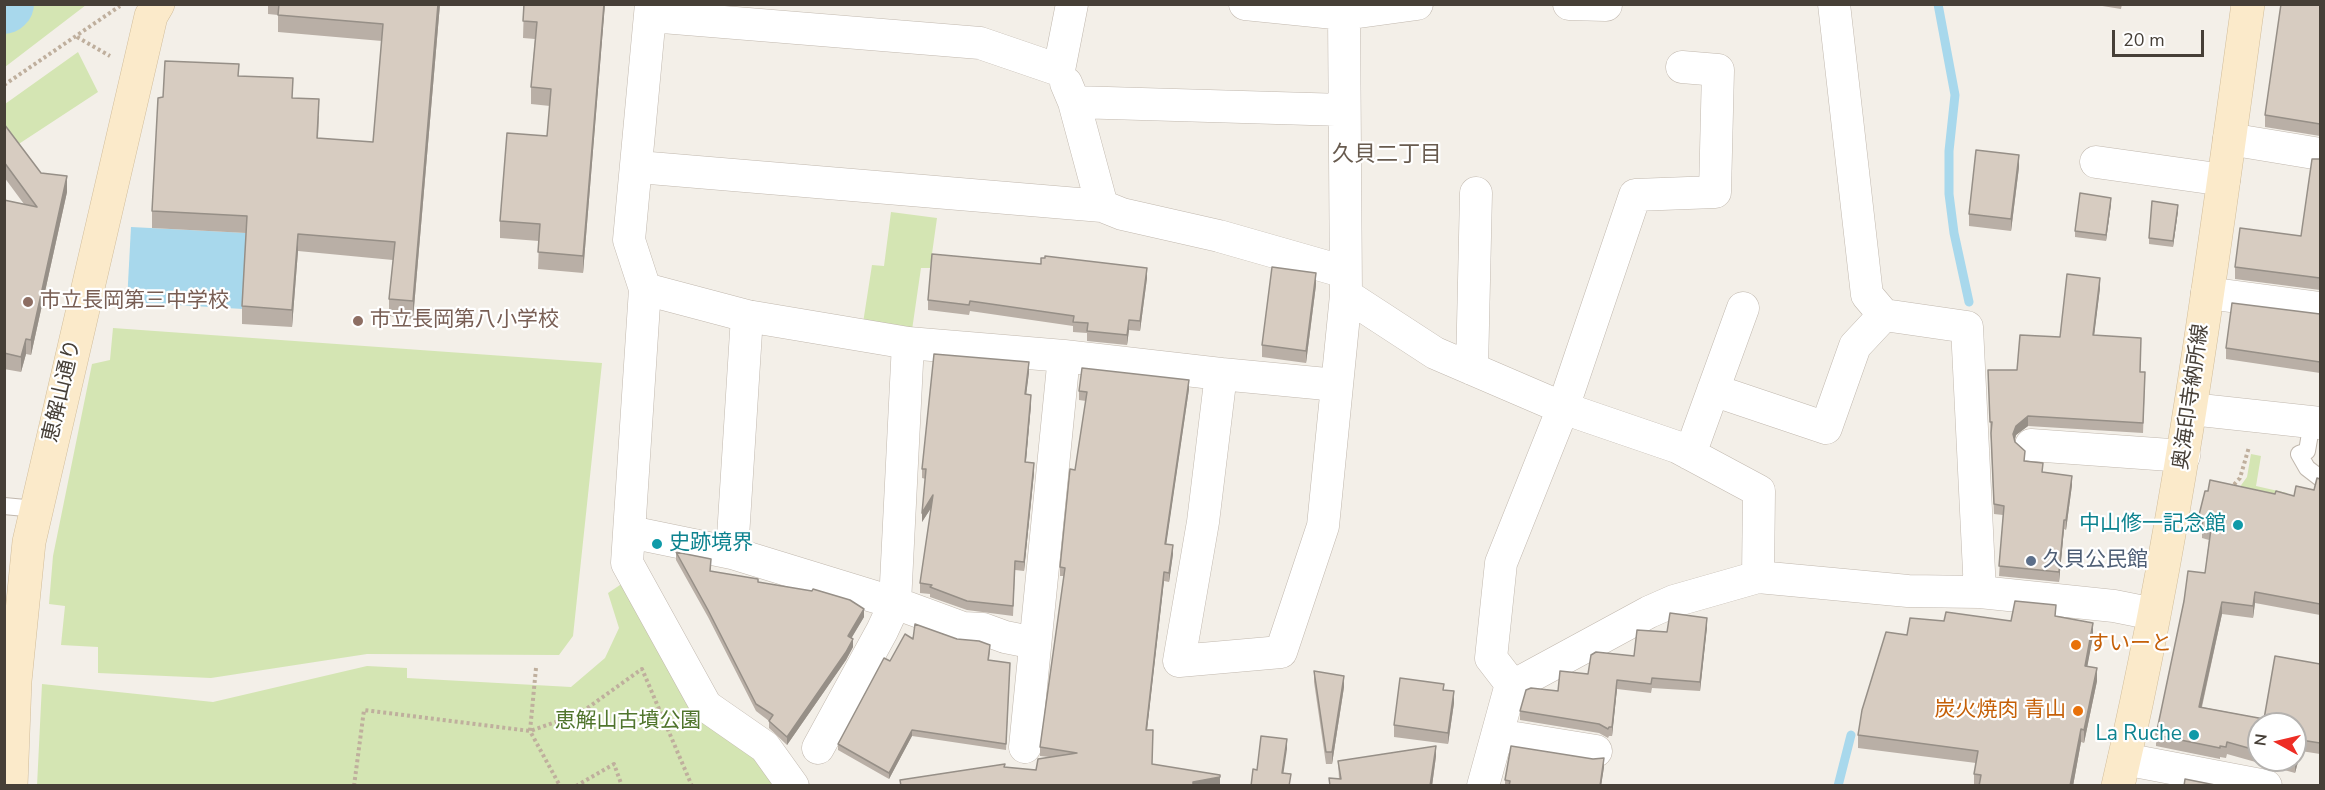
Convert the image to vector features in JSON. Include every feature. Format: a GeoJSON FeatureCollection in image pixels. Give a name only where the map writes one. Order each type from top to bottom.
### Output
{"type":"FeatureCollection","features":[{"type":"Feature","properties":{"kind":"street","name":"恵解山通り"},"geometry":{"type":"LineString","coordinates":[[11,786],[10,660],[28,542],[20,507],[151,16],[158,4]]}},
{"type":"Feature","properties":{"kind":"street"},"geometry":{"type":"LineString","coordinates":[[1072,4],[1059,70],[1074,102],[1102,206]]}},
{"type":"Feature","properties":{"kind":"street"},"geometry":{"type":"LineString","coordinates":[[1245,4],[1344,9],[1417,4]]}},
{"type":"Feature","properties":{"kind":"street"},"geometry":{"type":"LineString","coordinates":[[1569,4],[1606,5]]}},
{"type":"Feature","properties":{"kind":"street"},"geometry":{"type":"LineString","coordinates":[[1834,4],[1867,295],[1884,315],[1967,327],[1980,592]]}},
{"type":"Feature","properties":{"kind":"street","name":"奥海印寺納所線"},"geometry":{"type":"LineString","coordinates":[[2121,772],[2184,456],[2248,4]]}},
{"type":"Feature","properties":{"kind":"street"},"geometry":{"type":"LineString","coordinates":[[1221,374],[1203,522],[1179,661],[1281,652],[1323,526],[1346,284],[1344,9]]}},
{"type":"Feature","properties":{"kind":"street"},"geometry":{"type":"LineString","coordinates":[[793,786],[765,747],[706,706],[627,563],[645,289],[629,240],[638,167],[651,10],[980,43],[1059,70]]}},
{"type":"Feature","properties":{"kind":"street"},"geometry":{"type":"LineString","coordinates":[[1511,684],[1491,658],[1501,563],[1563,408],[1635,195],[1714,192],[1718,70],[1682,68]]}},
{"type":"Feature","properties":{"kind":"street"},"geometry":{"type":"LineString","coordinates":[[1074,102],[1344,110]]}},
{"type":"Feature","properties":{"kind":"street"},"geometry":{"type":"LineString","coordinates":[[2229,139],[2320,154]]}},
{"type":"Feature","properties":{"kind":"street"},"geometry":{"type":"LineString","coordinates":[[2096,162],[2224,180]]}},
{"type":"Feature","properties":{"kind":"street"},"geometry":{"type":"LineString","coordinates":[[638,167],[1102,206],[1122,214],[1219,236],[1346,284],[1435,353],[1563,408],[1677,447],[1759,491],[1758,577]]}},
{"type":"Feature","properties":{"kind":"street"},"geometry":{"type":"LineString","coordinates":[[1472,369],[1476,193]]}},
{"type":"Feature","properties":{"kind":"street"},"geometry":{"type":"LineString","coordinates":[[645,289],[747,316],[908,343],[1064,356],[1337,385]]}},
{"type":"Feature","properties":{"kind":"street"},"geometry":{"type":"LineString","coordinates":[[2207,293],[2320,308]]}},
{"type":"Feature","properties":{"kind":"street"},"geometry":{"type":"LineString","coordinates":[[1690,454],[1743,308]]}},
{"type":"Feature","properties":{"kind":"street"},"geometry":{"type":"LineString","coordinates":[[1713,390],[1826,428],[1855,346],[1884,315]]}},
{"type":"Feature","properties":{"kind":"street"},"geometry":{"type":"LineString","coordinates":[[732,553],[747,316]]}},
{"type":"Feature","properties":{"kind":"street"},"geometry":{"type":"LineString","coordinates":[[818,748],[895,603],[908,343]]}},
{"type":"Feature","properties":{"kind":"street"},"geometry":{"type":"LineString","coordinates":[[1025,747],[1064,356]]}},
{"type":"Feature","properties":{"kind":"street"},"geometry":{"type":"LineString","coordinates":[[2191,409],[2316,422]]}},
{"type":"Feature","properties":{"kind":"street"},"geometry":{"type":"LineString","coordinates":[[2031,445],[2184,456]]}},
{"type":"Feature","properties":{"kind":"street"},"geometry":{"type":"LineString","coordinates":[[630,532],[732,553],[895,603],[963,628],[983,628],[1005,637],[1035,643]]}},
{"type":"Feature","properties":{"kind":"street"},"geometry":{"type":"LineString","coordinates":[[1511,684],[1520,682],[1649,612],[1674,601],[1758,577],[1908,591],[1980,592],[2114,606],[2154,614]]}},
{"type":"Feature","properties":{"kind":"street"},"geometry":{"type":"LineString","coordinates":[[1483,786],[1511,684]]}},
{"type":"Feature","properties":{"kind":"street"},"geometry":{"type":"LineString","coordinates":[[1497,735],[1596,751]]}},
{"type":"Feature","properties":{"kind":"street"},"geometry":{"type":"LineString","coordinates":[[2121,772],[2265,786]]}},
{"type":"Feature","properties":{"kind":"lane"},"geometry":{"type":"LineString","coordinates":[[2316,422],[2307,451],[2299,454],[2307,468],[2320,478]]}},
{"type":"Feature","properties":{"kind":"path"},"geometry":{"type":"LineString","coordinates":[[4,85],[122,4]]}},
{"type":"Feature","properties":{"kind":"path"},"geometry":{"type":"LineString","coordinates":[[77,36],[107,55]]}},
{"type":"Feature","properties":{"kind":"path"},"geometry":{"type":"LineString","coordinates":[[2228,497],[2230,487],[2240,478],[2256,417]]}},
{"type":"Feature","properties":{"kind":"path"},"geometry":{"type":"LineString","coordinates":[[2219,484],[2238,489]]}},
{"type":"Feature","properties":{"kind":"path"},"geometry":{"type":"LineString","coordinates":[[536,668],[530,731],[560,786]]}},
{"type":"Feature","properties":{"kind":"path"},"geometry":{"type":"LineString","coordinates":[[354,786],[364,710],[530,731],[579,714],[642,669],[692,786]]}},
{"type":"Feature","properties":{"kind":"path"},"geometry":{"type":"LineString","coordinates":[[576,786],[614,764],[622,786]]}},
{"type":"Feature","properties":{"kind":"green space"},"geometry":{"type":"Polygon","coordinates":[[[33,5],[86,5],[5,67],[5,27],[33,5]]]}},
{"type":"Feature","properties":{"kind":"green space"},"geometry":{"type":"Polygon","coordinates":[[[78,52],[98,92],[5,153],[5,104],[78,52]]]}},
{"type":"Feature","properties":{"kind":"green space"},"geometry":{"type":"Polygon","coordinates":[[[891,212],[937,218],[930,268],[921,268],[912,330],[863,323],[872,265],[884,266],[891,212]]]}},
{"type":"Feature","properties":{"kind":"green space"},"geometry":{"type":"Polygon","coordinates":[[[113,328],[602,363],[573,636],[559,655],[367,654],[211,678],[98,673],[98,647],[61,645],[65,606],[49,604],[53,556],[92,364],[110,360],[113,328]]]}},
{"type":"Feature","properties":{"kind":"green space"},"geometry":{"type":"Polygon","coordinates":[[[2251,454],[2261,456],[2256,486],[2287,493],[2284,504],[2234,495],[2247,477],[2251,454]]]}},
{"type":"Feature","properties":{"kind":"green space","name":"恵解山古墳公園"},"geometry":{"type":"Polygon","coordinates":[[[629,579],[759,751],[780,786],[37,786],[42,684],[213,702],[367,666],[407,668],[407,678],[571,687],[605,658],[619,628],[608,593],[629,579]]]}},
{"type":"Feature","properties":{"kind":"water"},"geometry":{"type":"Polygon","coordinates":[[[131,227],[247,233],[243,309],[127,302],[131,227]]]}},
{"type":"Feature","properties":{"kind":"building"},"geometry":{"type":"Polygon","coordinates":[[[279,4],[438,4],[413,301],[389,299],[395,242],[298,234],[292,310],[242,306],[247,216],[152,211],[158,98],[163,97],[165,61],[239,64],[238,76],[293,78],[292,98],[319,99],[317,138],[373,142],[383,24],[278,15],[279,4]]]}},
{"type":"Feature","properties":{"kind":"building"},"geometry":{"type":"Polygon","coordinates":[[[524,4],[604,4],[583,256],[538,252],[540,224],[500,221],[507,133],[547,136],[551,89],[531,87],[537,22],[523,21],[524,4]]]}},
{"type":"Feature","properties":{"kind":"building"},"geometry":{"type":"Polygon","coordinates":[[[2281,4],[2320,4],[2320,124],[2265,115],[2281,4]]]}},
{"type":"Feature","properties":{"kind":"building"},"geometry":{"type":"Polygon","coordinates":[[[4,124],[41,173],[67,176],[31,340],[26,339],[21,357],[4,353],[4,200],[37,207],[4,162],[4,124]]]}},
{"type":"Feature","properties":{"kind":"building"},"geometry":{"type":"Polygon","coordinates":[[[1976,150],[2019,155],[2011,219],[1969,214],[1976,150]]]}},
{"type":"Feature","properties":{"kind":"building"},"geometry":{"type":"Polygon","coordinates":[[[2312,159],[2320,159],[2320,278],[2235,267],[2240,228],[2301,236],[2312,159]]]}},
{"type":"Feature","properties":{"kind":"building"},"geometry":{"type":"Polygon","coordinates":[[[2080,193],[2111,198],[2106,235],[2075,231],[2080,193]]]}},
{"type":"Feature","properties":{"kind":"building"},"geometry":{"type":"Polygon","coordinates":[[[2152,201],[2178,205],[2173,241],[2149,238],[2152,201]]]}},
{"type":"Feature","properties":{"kind":"building"},"geometry":{"type":"Polygon","coordinates":[[[932,254],[1041,264],[1041,258],[1045,256],[1147,268],[1140,321],[1129,320],[1127,335],[1087,331],[1088,323],[1073,322],[1074,316],[970,301],[969,305],[928,300],[932,254]]]}},
{"type":"Feature","properties":{"kind":"building"},"geometry":{"type":"Polygon","coordinates":[[[1272,267],[1316,273],[1306,351],[1262,345],[1272,267]]]}},
{"type":"Feature","properties":{"kind":"building"},"geometry":{"type":"Polygon","coordinates":[[[2067,274],[2100,278],[2093,335],[2141,338],[2140,372],[2145,372],[2143,423],[2028,416],[2016,426],[2013,434],[2015,442],[2025,451],[2024,461],[2043,463],[2042,472],[2072,476],[2066,520],[2064,520],[2059,572],[1999,566],[2004,506],[1994,504],[1988,370],[2017,370],[2020,335],[2060,337],[2067,274]]]}},
{"type":"Feature","properties":{"kind":"building"},"geometry":{"type":"Polygon","coordinates":[[[2232,303],[2320,314],[2320,362],[2226,348],[2232,303]]]}},
{"type":"Feature","properties":{"kind":"building"},"geometry":{"type":"Polygon","coordinates":[[[934,354],[1029,362],[1025,394],[1031,395],[1025,462],[1034,463],[1024,562],[1015,561],[1013,606],[967,601],[930,587],[932,585],[920,583],[933,495],[922,513],[926,469],[922,469],[934,354]]]}},
{"type":"Feature","properties":{"kind":"building"},"geometry":{"type":"Polygon","coordinates":[[[1082,368],[1189,380],[1165,544],[1173,545],[1169,573],[1164,572],[1146,730],[1153,730],[1152,764],[1220,775],[1220,777],[1193,782],[1193,786],[901,786],[900,780],[1005,764],[1004,767],[1036,770],[1038,759],[1077,753],[1040,747],[1065,568],[1060,567],[1070,469],[1075,470],[1087,392],[1079,391],[1082,368]]]}},
{"type":"Feature","properties":{"kind":"building"},"geometry":{"type":"Polygon","coordinates":[[[2317,478],[2320,479],[2320,604],[2255,592],[2253,606],[2222,602],[2199,707],[2247,716],[2247,748],[2227,742],[2226,747],[2220,746],[2220,748],[2156,735],[2184,601],[2188,571],[2205,573],[2211,529],[2202,527],[2203,521],[2198,519],[2210,480],[2294,496],[2296,486],[2314,490],[2317,478]]]}},
{"type":"Feature","properties":{"kind":"building"},"geometry":{"type":"Polygon","coordinates":[[[676,552],[711,559],[710,571],[758,579],[758,582],[812,591],[813,589],[850,600],[864,609],[848,636],[853,639],[846,652],[787,737],[769,721],[773,715],[756,704],[676,552]]]}},
{"type":"Feature","properties":{"kind":"building"},"geometry":{"type":"Polygon","coordinates":[[[2015,601],[2056,605],[2055,616],[2093,623],[2085,666],[2097,668],[2084,730],[2081,729],[2070,786],[1979,786],[1981,775],[1974,774],[1978,751],[1858,735],[1862,710],[1886,632],[1907,635],[1910,618],[1944,621],[1946,612],[2011,621],[2015,601]]]}},
{"type":"Feature","properties":{"kind":"building"},"geometry":{"type":"Polygon","coordinates":[[[1670,613],[1707,618],[1700,682],[1652,678],[1651,684],[1617,680],[1612,727],[1608,729],[1599,724],[1520,711],[1526,690],[1531,688],[1558,691],[1560,671],[1588,674],[1591,655],[1596,652],[1634,656],[1637,630],[1667,632],[1670,613]]]}},
{"type":"Feature","properties":{"kind":"building"},"geometry":{"type":"Polygon","coordinates":[[[915,624],[957,639],[979,641],[990,645],[988,660],[1010,663],[1006,744],[912,730],[889,773],[838,744],[884,658],[890,661],[905,634],[913,639],[915,624]]]}},
{"type":"Feature","properties":{"kind":"building"},"geometry":{"type":"Polygon","coordinates":[[[2275,656],[2320,664],[2320,743],[2307,741],[2307,712],[2265,712],[2275,656]]]}},
{"type":"Feature","properties":{"kind":"building"},"geometry":{"type":"Polygon","coordinates":[[[1314,671],[1344,676],[1332,752],[1326,752],[1314,671]]]}},
{"type":"Feature","properties":{"kind":"building"},"geometry":{"type":"Polygon","coordinates":[[[1400,678],[1444,684],[1443,690],[1454,691],[1448,733],[1394,725],[1400,678]]]}},
{"type":"Feature","properties":{"kind":"building"},"geometry":{"type":"Polygon","coordinates":[[[1261,736],[1287,739],[1282,773],[1291,774],[1289,786],[1251,786],[1253,769],[1257,770],[1261,736]]]}},
{"type":"Feature","properties":{"kind":"building"},"geometry":{"type":"Polygon","coordinates":[[[1436,746],[1430,786],[1330,786],[1329,778],[1341,779],[1338,761],[1436,746]]]}},
{"type":"Feature","properties":{"kind":"building"},"geometry":{"type":"Polygon","coordinates":[[[1511,746],[1593,759],[1604,758],[1600,786],[1509,786],[1510,781],[1505,780],[1511,746]]]}},
{"type":"Feature","properties":{"kind":"building"},"geometry":{"type":"Polygon","coordinates":[[[2185,779],[2215,785],[2215,786],[2184,786],[2185,779]]]}},
{"type":"Feature","properties":{"kind":"waterway"},"geometry":{"type":"LineString","coordinates":[[1938,4],[1955,95],[1949,151],[1949,194],[1954,233],[1969,302]]}},
{"type":"Feature","properties":{"kind":"waterway"},"geometry":{"type":"LineString","coordinates":[[1838,786],[1851,735]]}},
{"type":"Feature","properties":{"kind":"place","name":"市立長岡第三中学校"},"geometry":{"type":"Point","coordinates":[28,302]}},
{"type":"Feature","properties":{"kind":"place","name":"市立長岡第八小学校"},"geometry":{"type":"Point","coordinates":[358,321]}},
{"type":"Feature","properties":{"kind":"place","name":"中山修一記念館"},"geometry":{"type":"Point","coordinates":[2238,525]}},
{"type":"Feature","properties":{"kind":"place","name":"史跡境界"},"geometry":{"type":"Point","coordinates":[657,544]}},
{"type":"Feature","properties":{"kind":"place","name":"久貝公民館"},"geometry":{"type":"Point","coordinates":[2031,561]}},
{"type":"Feature","properties":{"kind":"place","name":"すいーと"},"geometry":{"type":"Point","coordinates":[2076,645]}},
{"type":"Feature","properties":{"kind":"place","name":"炭火焼肉 青山"},"geometry":{"type":"Point","coordinates":[2078,711]}},
{"type":"Feature","properties":{"kind":"place","name":"La Ruche"},"geometry":{"type":"Point","coordinates":[2194,735]}},
{"type":"Feature","properties":{"kind":"district","name":"久貝二丁目"},"geometry":{"type":"Point","coordinates":[1387,156]}}]}
